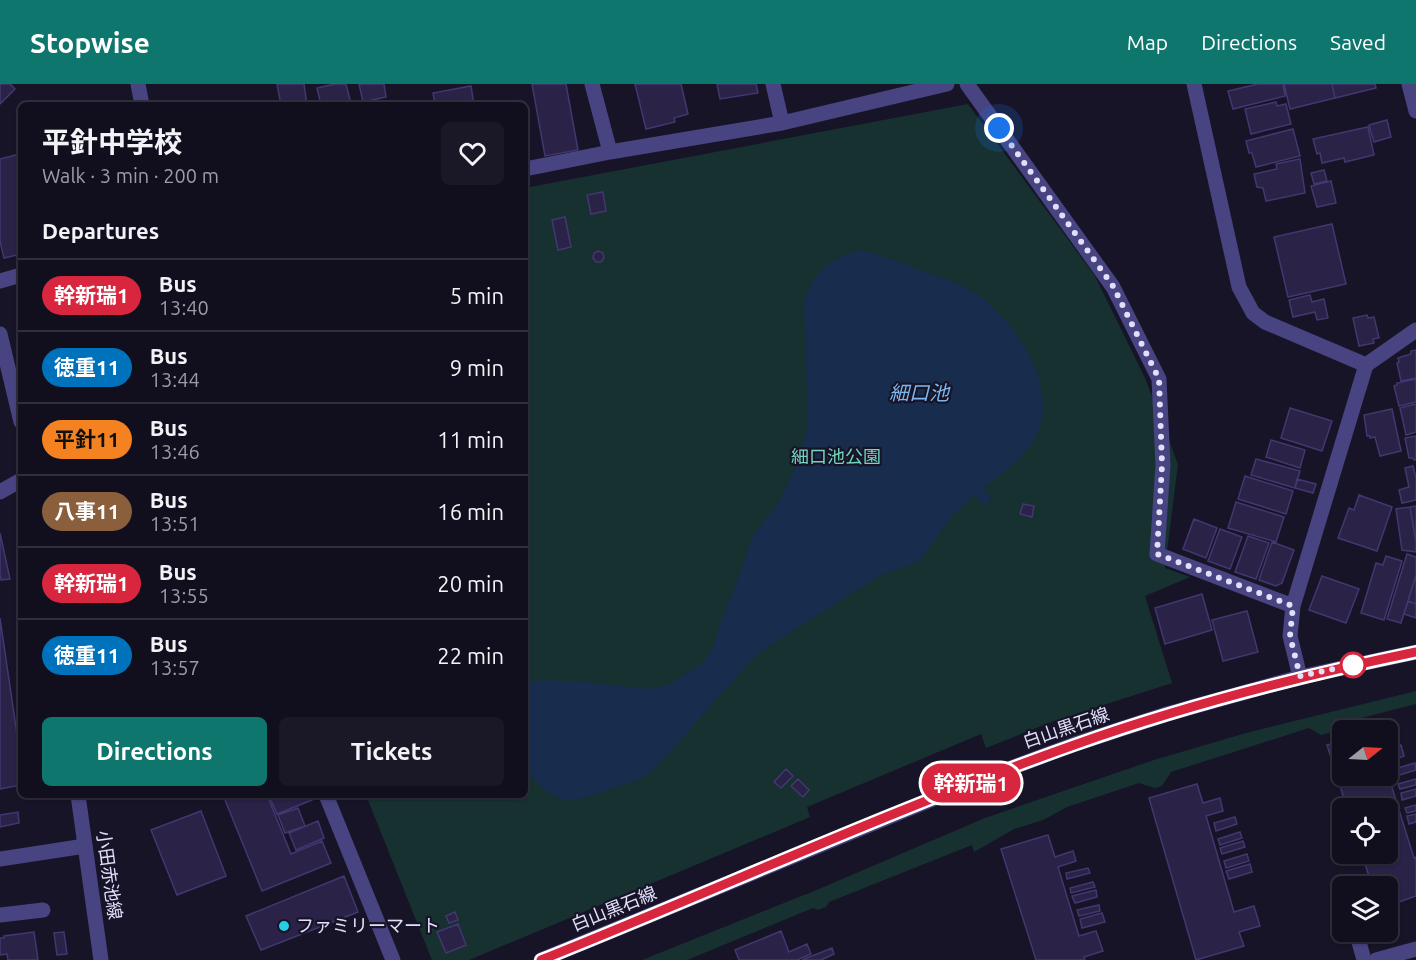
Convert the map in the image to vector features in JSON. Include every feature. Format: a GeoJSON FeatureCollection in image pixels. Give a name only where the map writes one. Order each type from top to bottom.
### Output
{"type":"FeatureCollection","features":[{"type":"Feature","properties":{"kind":"street"},"geometry":{"type":"LineString","coordinates":[[138,84],[141,102]]}},
{"type":"Feature","properties":{"kind":"street"},"geometry":{"type":"LineString","coordinates":[[592,84],[610,152]]}},
{"type":"Feature","properties":{"kind":"street"},"geometry":{"type":"LineString","coordinates":[[773,84],[782,123]]}},
{"type":"Feature","properties":{"kind":"street"},"geometry":{"type":"LineString","coordinates":[[528,168],[782,123],[947,84]]}},
{"type":"Feature","properties":{"kind":"street"},"geometry":{"type":"LineString","coordinates":[[967,84],[1113,286],[1159,379],[1162,465],[1157,554],[1293,606]]}},
{"type":"Feature","properties":{"kind":"street"},"geometry":{"type":"LineString","coordinates":[[1194,84],[1239,287],[1253,313],[1265,322],[1366,365]]}},
{"type":"Feature","properties":{"kind":"street"},"geometry":{"type":"LineString","coordinates":[[1409,84],[1416,111]]}},
{"type":"Feature","properties":{"kind":"street"},"geometry":{"type":"LineString","coordinates":[[0,281],[18,276]]}},
{"type":"Feature","properties":{"kind":"street"},"geometry":{"type":"LineString","coordinates":[[1300,676],[1290,636],[1293,606],[1366,365],[1416,330]]}},
{"type":"Feature","properties":{"kind":"street"},"geometry":{"type":"LineString","coordinates":[[0,334],[18,409]]}},
{"type":"Feature","properties":{"kind":"street"},"geometry":{"type":"LineString","coordinates":[[0,492],[18,482]]}},
{"type":"Feature","properties":{"kind":"street","name":"白山黒石線"},"geometry":{"type":"LineString","coordinates":[[541,960],[979,780],[1075,744],[1167,714],[1300,676],[1416,652]]}},
{"type":"Feature","properties":{"kind":"street","name":"小田赤池線"},"geometry":{"type":"LineString","coordinates":[[78,798],[101,960]]}},
{"type":"Feature","properties":{"kind":"street"},"geometry":{"type":"LineString","coordinates":[[327,798],[393,960]]}},
{"type":"Feature","properties":{"kind":"street"},"geometry":{"type":"LineString","coordinates":[[0,859],[85,846]]}},
{"type":"Feature","properties":{"kind":"street"},"geometry":{"type":"LineString","coordinates":[[0,915],[43,910]]}},
{"type":"Feature","properties":{"kind":"street"},"geometry":{"type":"LineString","coordinates":[[1359,942],[1364,960]]}},
{"type":"Feature","properties":{"kind":"street"},"geometry":{"type":"LineString","coordinates":[[1376,960],[1416,949]]}},
{"type":"Feature","properties":{"kind":"green space","name":"細口池公園"},"geometry":{"type":"Polygon","coordinates":[[[968,104],[1095,276],[1145,378],[1178,464],[1165,568],[1190,577],[1145,596],[1172,683],[1051,722],[986,748],[981,734],[807,807],[810,817],[469,960],[432,960],[367,798],[528,798],[528,187],[968,104]]]}},
{"type":"Feature","properties":{"kind":"green space"},"geometry":{"type":"Polygon","coordinates":[[[1416,691],[1416,704],[1354,720],[1332,720],[1332,728],[1329,733],[1321,735],[1309,728],[1171,772],[1162,786],[1155,788],[1139,783],[1067,807],[1043,820],[1014,829],[974,852],[972,845],[829,902],[826,907],[818,910],[813,908],[687,960],[642,960],[819,889],[985,818],[1154,760],[1246,733],[1416,691]]]}},
{"type":"Feature","properties":{"kind":"water","name":"細口池"},"geometry":{"type":"Polygon","coordinates":[[[858,250],[876,254],[960,285],[986,301],[1017,336],[1030,356],[1038,378],[1043,401],[1041,422],[1033,441],[1017,461],[983,488],[992,499],[984,506],[974,495],[952,516],[920,561],[881,575],[754,657],[646,776],[595,795],[577,799],[563,799],[549,794],[528,773],[528,682],[544,680],[585,682],[647,689],[669,685],[703,663],[714,646],[719,626],[752,537],[780,500],[800,456],[808,423],[804,303],[817,275],[838,258],[858,250]]]}},
{"type":"Feature","properties":{"kind":"building"},"geometry":{"type":"Polygon","coordinates":[[[0,84],[10,84],[15,89],[0,104],[0,84]]]}},
{"type":"Feature","properties":{"kind":"building"},"geometry":{"type":"Polygon","coordinates":[[[277,84],[304,84],[307,102],[280,102],[277,84]]]}},
{"type":"Feature","properties":{"kind":"building"},"geometry":{"type":"Polygon","coordinates":[[[346,84],[350,102],[320,102],[317,88],[346,84]]]}},
{"type":"Feature","properties":{"kind":"building"},"geometry":{"type":"Polygon","coordinates":[[[359,84],[384,84],[386,97],[363,102],[359,84]]]}},
{"type":"Feature","properties":{"kind":"building"},"geometry":{"type":"Polygon","coordinates":[[[532,84],[566,84],[578,150],[545,156],[532,84]]]}},
{"type":"Feature","properties":{"kind":"building"},"geometry":{"type":"Polygon","coordinates":[[[635,84],[681,84],[688,114],[674,118],[675,122],[646,129],[635,84]]]}},
{"type":"Feature","properties":{"kind":"building"},"geometry":{"type":"Polygon","coordinates":[[[717,84],[756,84],[758,93],[720,99],[717,84]]]}},
{"type":"Feature","properties":{"kind":"building"},"geometry":{"type":"Polygon","coordinates":[[[1258,84],[1283,84],[1285,96],[1233,109],[1228,91],[1258,84]]]}},
{"type":"Feature","properties":{"kind":"building"},"geometry":{"type":"Polygon","coordinates":[[[1284,84],[1332,84],[1335,98],[1290,109],[1284,84]]]}},
{"type":"Feature","properties":{"kind":"building"},"geometry":{"type":"Polygon","coordinates":[[[1332,84],[1375,84],[1376,88],[1335,98],[1332,84]]]}},
{"type":"Feature","properties":{"kind":"building"},"geometry":{"type":"Polygon","coordinates":[[[471,86],[474,102],[434,102],[433,93],[471,86]]]}},
{"type":"Feature","properties":{"kind":"building"},"geometry":{"type":"Polygon","coordinates":[[[1276,102],[1277,106],[1286,104],[1291,124],[1251,134],[1245,109],[1276,102]]]}},
{"type":"Feature","properties":{"kind":"building"},"geometry":{"type":"Polygon","coordinates":[[[1387,120],[1391,137],[1374,142],[1369,125],[1387,120]]]}},
{"type":"Feature","properties":{"kind":"building"},"geometry":{"type":"Polygon","coordinates":[[[1368,127],[1374,155],[1345,162],[1344,158],[1322,163],[1313,139],[1368,127]]]}},
{"type":"Feature","properties":{"kind":"building"},"geometry":{"type":"Polygon","coordinates":[[[1293,129],[1300,156],[1256,167],[1246,141],[1293,129]]]}},
{"type":"Feature","properties":{"kind":"building"},"geometry":{"type":"Polygon","coordinates":[[[18,154],[18,255],[4,258],[0,241],[0,159],[18,154]]]}},
{"type":"Feature","properties":{"kind":"building"},"geometry":{"type":"Polygon","coordinates":[[[1300,159],[1305,193],[1266,201],[1263,188],[1257,187],[1254,174],[1277,169],[1276,164],[1300,159]]]}},
{"type":"Feature","properties":{"kind":"building"},"geometry":{"type":"Polygon","coordinates":[[[1324,170],[1327,181],[1314,184],[1311,173],[1324,170]]]}},
{"type":"Feature","properties":{"kind":"building"},"geometry":{"type":"Polygon","coordinates":[[[1331,181],[1336,203],[1317,207],[1311,186],[1331,181]]]}},
{"type":"Feature","properties":{"kind":"building"},"geometry":{"type":"Polygon","coordinates":[[[603,192],[606,211],[591,214],[587,195],[603,192]]]}},
{"type":"Feature","properties":{"kind":"building"},"geometry":{"type":"Polygon","coordinates":[[[565,217],[571,247],[558,250],[552,220],[565,217]]]}},
{"type":"Feature","properties":{"kind":"building"},"geometry":{"type":"Polygon","coordinates":[[[1332,224],[1346,284],[1288,297],[1274,237],[1332,224]]]}},
{"type":"Feature","properties":{"kind":"building"},"geometry":{"type":"Polygon","coordinates":[[[598,251],[603,253],[604,258],[601,262],[596,262],[593,258],[594,253],[598,251]]]}},
{"type":"Feature","properties":{"kind":"building"},"geometry":{"type":"Polygon","coordinates":[[[1310,295],[1312,302],[1324,299],[1328,318],[1317,320],[1315,312],[1293,317],[1289,300],[1310,295]]]}},
{"type":"Feature","properties":{"kind":"building"},"geometry":{"type":"Polygon","coordinates":[[[1367,315],[1368,318],[1374,317],[1379,338],[1373,339],[1374,343],[1359,346],[1353,318],[1367,315]]]}},
{"type":"Feature","properties":{"kind":"building"},"geometry":{"type":"Polygon","coordinates":[[[1416,350],[1416,378],[1401,381],[1398,358],[1416,350]]]}},
{"type":"Feature","properties":{"kind":"building"},"geometry":{"type":"Polygon","coordinates":[[[1416,379],[1416,402],[1399,406],[1394,386],[1397,383],[1416,379]]]}},
{"type":"Feature","properties":{"kind":"building"},"geometry":{"type":"Polygon","coordinates":[[[1416,404],[1416,432],[1406,435],[1400,408],[1416,404]]]}},
{"type":"Feature","properties":{"kind":"building"},"geometry":{"type":"Polygon","coordinates":[[[1290,408],[1332,421],[1322,451],[1281,438],[1290,408]]]}},
{"type":"Feature","properties":{"kind":"building"},"geometry":{"type":"Polygon","coordinates":[[[1392,409],[1401,451],[1380,456],[1375,437],[1367,436],[1364,415],[1392,409]]]}},
{"type":"Feature","properties":{"kind":"building"},"geometry":{"type":"Polygon","coordinates":[[[1416,436],[1416,460],[1414,460],[1409,458],[1405,438],[1416,436]]]}},
{"type":"Feature","properties":{"kind":"building"},"geometry":{"type":"Polygon","coordinates":[[[1271,440],[1305,450],[1300,468],[1266,457],[1271,440]]]}},
{"type":"Feature","properties":{"kind":"building"},"geometry":{"type":"Polygon","coordinates":[[[1256,459],[1300,471],[1295,488],[1251,475],[1256,459]]]}},
{"type":"Feature","properties":{"kind":"building"},"geometry":{"type":"Polygon","coordinates":[[[1413,466],[1416,478],[1416,500],[1402,503],[1399,490],[1409,487],[1405,468],[1413,466]]]}},
{"type":"Feature","properties":{"kind":"building"},"geometry":{"type":"Polygon","coordinates":[[[1245,476],[1293,491],[1286,514],[1238,499],[1245,476]]]}},
{"type":"Feature","properties":{"kind":"building"},"geometry":{"type":"Polygon","coordinates":[[[1297,479],[1316,484],[1313,493],[1295,488],[1297,479]]]}},
{"type":"Feature","properties":{"kind":"building"},"geometry":{"type":"Polygon","coordinates":[[[1359,495],[1392,507],[1377,551],[1338,538],[1349,508],[1354,510],[1359,495]]]}},
{"type":"Feature","properties":{"kind":"building"},"geometry":{"type":"Polygon","coordinates":[[[1236,502],[1284,517],[1276,542],[1228,528],[1236,502]]]}},
{"type":"Feature","properties":{"kind":"building"},"geometry":{"type":"Polygon","coordinates":[[[1023,504],[1034,506],[1032,517],[1020,514],[1023,504]]]}},
{"type":"Feature","properties":{"kind":"building"},"geometry":{"type":"Polygon","coordinates":[[[1416,506],[1416,542],[1410,507],[1416,506]]]}},
{"type":"Feature","properties":{"kind":"building"},"geometry":{"type":"Polygon","coordinates":[[[1410,507],[1416,552],[1402,550],[1396,509],[1410,507]]]}},
{"type":"Feature","properties":{"kind":"building"},"geometry":{"type":"Polygon","coordinates":[[[1194,519],[1217,528],[1206,558],[1183,549],[1194,519]]]}},
{"type":"Feature","properties":{"kind":"building"},"geometry":{"type":"Polygon","coordinates":[[[1220,529],[1242,537],[1230,569],[1208,561],[1220,529]]]}},
{"type":"Feature","properties":{"kind":"building"},"geometry":{"type":"Polygon","coordinates":[[[0,533],[10,579],[1,580],[0,533]]]}},
{"type":"Feature","properties":{"kind":"building"},"geometry":{"type":"Polygon","coordinates":[[[1248,536],[1269,543],[1256,579],[1235,572],[1248,536]]]}},
{"type":"Feature","properties":{"kind":"building"},"geometry":{"type":"Polygon","coordinates":[[[1272,542],[1294,550],[1282,583],[1276,586],[1259,580],[1272,542]]]}},
{"type":"Feature","properties":{"kind":"building"},"geometry":{"type":"Polygon","coordinates":[[[1407,554],[1416,557],[1416,575],[1401,623],[1387,619],[1407,554]]]}},
{"type":"Feature","properties":{"kind":"building"},"geometry":{"type":"Polygon","coordinates":[[[1386,556],[1402,561],[1384,620],[1361,613],[1376,563],[1383,565],[1386,556]]]}},
{"type":"Feature","properties":{"kind":"building"},"geometry":{"type":"Polygon","coordinates":[[[1416,575],[1416,604],[1408,601],[1416,575]]]}},
{"type":"Feature","properties":{"kind":"building"},"geometry":{"type":"Polygon","coordinates":[[[1322,576],[1359,589],[1346,623],[1309,610],[1322,576]]]}},
{"type":"Feature","properties":{"kind":"building"},"geometry":{"type":"Polygon","coordinates":[[[1202,594],[1212,630],[1165,644],[1155,608],[1202,594]]]}},
{"type":"Feature","properties":{"kind":"building"},"geometry":{"type":"Polygon","coordinates":[[[1408,601],[1416,604],[1416,618],[1404,614],[1408,601]]]}},
{"type":"Feature","properties":{"kind":"building"},"geometry":{"type":"Polygon","coordinates":[[[1247,611],[1258,652],[1223,661],[1212,620],[1247,611]]]}},
{"type":"Feature","properties":{"kind":"building"},"geometry":{"type":"Polygon","coordinates":[[[0,618],[18,741],[18,786],[0,789],[0,618]]]}},
{"type":"Feature","properties":{"kind":"building"},"geometry":{"type":"Polygon","coordinates":[[[1332,744],[1332,761],[1327,745],[1332,744]]]}},
{"type":"Feature","properties":{"kind":"building"},"geometry":{"type":"Polygon","coordinates":[[[1401,745],[1404,756],[1398,758],[1398,746],[1401,745]]]}},
{"type":"Feature","properties":{"kind":"building"},"geometry":{"type":"Polygon","coordinates":[[[1415,763],[1416,770],[1398,775],[1398,768],[1415,763]]]}},
{"type":"Feature","properties":{"kind":"building"},"geometry":{"type":"Polygon","coordinates":[[[786,769],[793,776],[781,788],[774,782],[786,769]]]}},
{"type":"Feature","properties":{"kind":"building"},"geometry":{"type":"Polygon","coordinates":[[[798,779],[809,790],[803,797],[791,786],[798,779]]]}},
{"type":"Feature","properties":{"kind":"building"},"geometry":{"type":"Polygon","coordinates":[[[1416,779],[1416,785],[1400,789],[1398,784],[1416,779]]]}},
{"type":"Feature","properties":{"kind":"building"},"geometry":{"type":"Polygon","coordinates":[[[1197,784],[1203,803],[1220,798],[1223,811],[1206,816],[1234,912],[1254,906],[1260,926],[1239,932],[1244,946],[1196,960],[1149,798],[1197,784]]]}},
{"type":"Feature","properties":{"kind":"building"},"geometry":{"type":"Polygon","coordinates":[[[1340,786],[1391,786],[1395,798],[1344,798],[1340,786]]]}},
{"type":"Feature","properties":{"kind":"building"},"geometry":{"type":"Polygon","coordinates":[[[1416,789],[1416,796],[1402,800],[1401,793],[1416,789]]]}},
{"type":"Feature","properties":{"kind":"building"},"geometry":{"type":"Polygon","coordinates":[[[224,798],[268,798],[291,854],[322,841],[331,863],[262,891],[224,798]]]}},
{"type":"Feature","properties":{"kind":"building"},"geometry":{"type":"Polygon","coordinates":[[[270,798],[311,798],[312,800],[277,814],[270,798]]]}},
{"type":"Feature","properties":{"kind":"building"},"geometry":{"type":"Polygon","coordinates":[[[1416,805],[1416,811],[1407,813],[1405,808],[1416,805]]]}},
{"type":"Feature","properties":{"kind":"building"},"geometry":{"type":"Polygon","coordinates":[[[1398,807],[1414,858],[1416,857],[1416,896],[1398,902],[1398,876],[1369,876],[1365,864],[1398,864],[1398,807]]]}},
{"type":"Feature","properties":{"kind":"building"},"geometry":{"type":"Polygon","coordinates":[[[298,808],[305,826],[285,833],[278,815],[298,808]]]}},
{"type":"Feature","properties":{"kind":"building"},"geometry":{"type":"Polygon","coordinates":[[[201,811],[226,876],[177,895],[151,830],[201,811]]]}},
{"type":"Feature","properties":{"kind":"building"},"geometry":{"type":"Polygon","coordinates":[[[18,812],[19,823],[0,827],[0,815],[18,812]]]}},
{"type":"Feature","properties":{"kind":"building"},"geometry":{"type":"Polygon","coordinates":[[[1416,814],[1416,822],[1409,824],[1407,816],[1416,814]]]}},
{"type":"Feature","properties":{"kind":"building"},"geometry":{"type":"Polygon","coordinates":[[[1235,817],[1237,824],[1216,831],[1214,823],[1235,817]]]}},
{"type":"Feature","properties":{"kind":"building"},"geometry":{"type":"Polygon","coordinates":[[[318,821],[324,838],[296,850],[289,833],[318,821]]]}},
{"type":"Feature","properties":{"kind":"building"},"geometry":{"type":"Polygon","coordinates":[[[1240,832],[1242,838],[1220,845],[1218,839],[1240,832]]]}},
{"type":"Feature","properties":{"kind":"building"},"geometry":{"type":"Polygon","coordinates":[[[1048,835],[1055,857],[1073,851],[1076,861],[1058,867],[1079,936],[1096,931],[1103,951],[1084,957],[1085,960],[1036,960],[1001,849],[1048,835]]]}},
{"type":"Feature","properties":{"kind":"building"},"geometry":{"type":"Polygon","coordinates":[[[1243,841],[1245,847],[1222,854],[1220,848],[1243,841]]]}},
{"type":"Feature","properties":{"kind":"building"},"geometry":{"type":"Polygon","coordinates":[[[1247,854],[1249,861],[1226,868],[1224,861],[1247,854]]]}},
{"type":"Feature","properties":{"kind":"building"},"geometry":{"type":"Polygon","coordinates":[[[1250,864],[1252,872],[1229,879],[1226,871],[1250,864]]]}},
{"type":"Feature","properties":{"kind":"building"},"geometry":{"type":"Polygon","coordinates":[[[1088,868],[1090,873],[1067,879],[1066,873],[1088,868]]]}},
{"type":"Feature","properties":{"kind":"building"},"geometry":{"type":"Polygon","coordinates":[[[344,876],[358,912],[261,950],[246,916],[344,876]]]}},
{"type":"Feature","properties":{"kind":"building"},"geometry":{"type":"Polygon","coordinates":[[[1093,882],[1095,887],[1071,893],[1070,888],[1093,882]]]}},
{"type":"Feature","properties":{"kind":"building"},"geometry":{"type":"Polygon","coordinates":[[[1096,890],[1097,897],[1075,903],[1072,896],[1096,890]]]}},
{"type":"Feature","properties":{"kind":"building"},"geometry":{"type":"Polygon","coordinates":[[[1099,905],[1100,911],[1079,916],[1077,910],[1099,905]]]}},
{"type":"Feature","properties":{"kind":"building"},"geometry":{"type":"Polygon","coordinates":[[[455,912],[458,920],[449,923],[446,916],[455,912]]]}},
{"type":"Feature","properties":{"kind":"building"},"geometry":{"type":"Polygon","coordinates":[[[1102,913],[1105,922],[1082,928],[1080,919],[1102,913]]]}},
{"type":"Feature","properties":{"kind":"building"},"geometry":{"type":"Polygon","coordinates":[[[458,924],[466,945],[446,953],[437,932],[458,924]]]}},
{"type":"Feature","properties":{"kind":"building"},"geometry":{"type":"Polygon","coordinates":[[[781,931],[789,952],[807,944],[811,954],[797,960],[739,960],[735,950],[781,931]]]}},
{"type":"Feature","properties":{"kind":"building"},"geometry":{"type":"Polygon","coordinates":[[[34,932],[38,960],[8,960],[7,954],[0,955],[0,938],[34,932]]]}},
{"type":"Feature","properties":{"kind":"building"},"geometry":{"type":"Polygon","coordinates":[[[64,932],[67,954],[57,955],[54,933],[64,932]]]}},
{"type":"Feature","properties":{"kind":"building"},"geometry":{"type":"Polygon","coordinates":[[[832,948],[834,954],[821,960],[802,960],[832,948]]]}},
{"type":"Feature","properties":{"kind":"bus line","name":"幹新瑞1"},"geometry":{"type":"LineString","coordinates":[[541,960],[979,780],[1075,744],[1167,714],[1300,676],[1416,652]]}},
{"type":"Feature","properties":{"kind":"place","name":"ファミリーマート"},"geometry":{"type":"Point","coordinates":[284,926]}},
{"type":"Feature","properties":{"kind":"route"},"geometry":{"type":"LineString","coordinates":[[999,128],[1113,286],[1159,379],[1162,465],[1157,554],[1293,606],[1290,636],[1300,676],[1353,665]]}}]}
